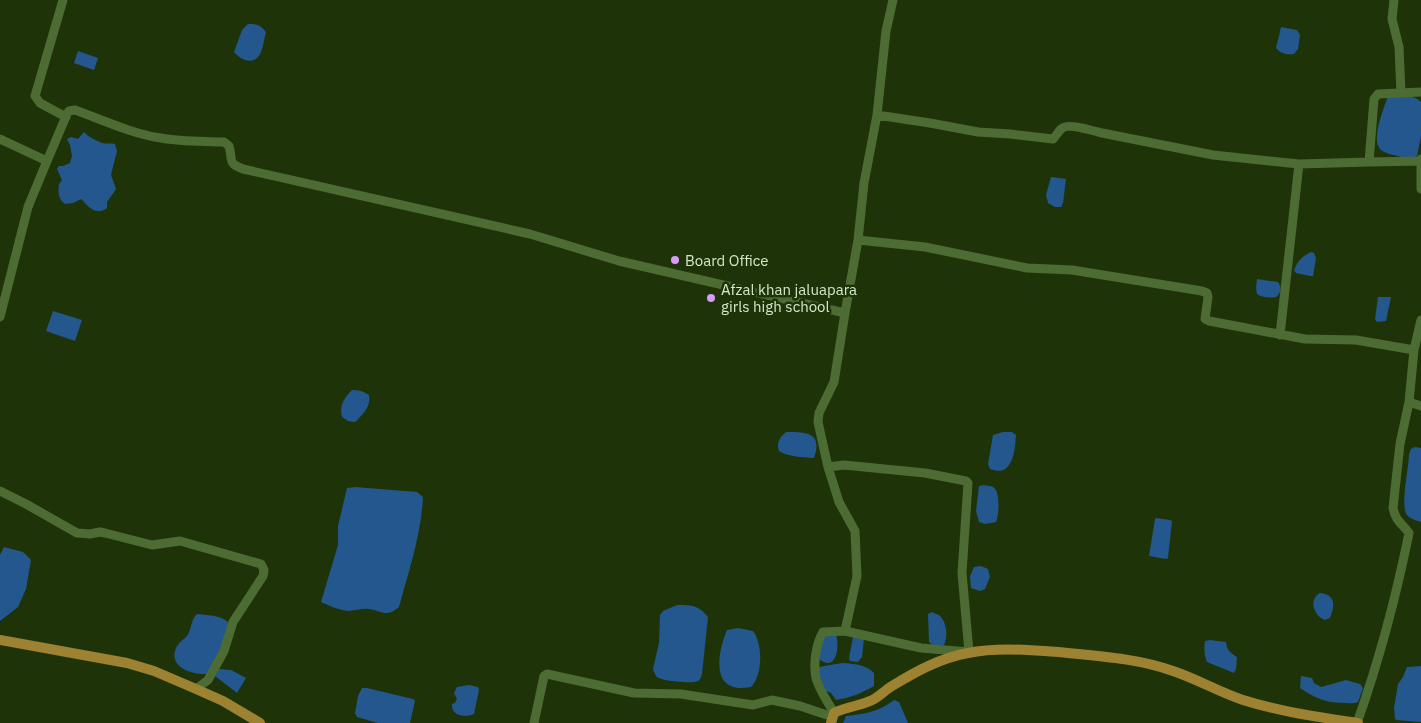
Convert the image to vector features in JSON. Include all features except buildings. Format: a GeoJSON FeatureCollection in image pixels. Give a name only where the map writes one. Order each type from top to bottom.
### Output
{"type":"FeatureCollection","features":[{"type":"Feature","properties":{"kind":"main road"},"geometry":{"type":"LineString","coordinates":[[0,640],[127,662],[154,671],[223,701],[260,723]]}},
{"type":"Feature","properties":{"kind":"main road"},"geometry":{"type":"LineString","coordinates":[[833,718],[841,710],[871,701],[908,676],[945,659],[969,652],[1031,650],[1141,661],[1174,671],[1241,699],[1273,709],[1358,723]]}},
{"type":"Feature","properties":{"kind":"street"},"geometry":{"type":"LineString","coordinates":[[62,0],[35,96],[40,103],[66,117]]}},
{"type":"Feature","properties":{"kind":"street"},"geometry":{"type":"LineString","coordinates":[[845,631],[857,576],[855,531],[839,502],[828,467],[818,422],[819,413],[834,382],[844,313],[858,240],[864,183],[877,115],[886,31],[893,0]]}},
{"type":"Feature","properties":{"kind":"street"},"geometry":{"type":"LineString","coordinates":[[1394,0],[1392,19],[1399,47],[1401,93]]}},
{"type":"Feature","properties":{"kind":"street"},"geometry":{"type":"LineString","coordinates":[[1369,162],[1375,96],[1378,94],[1421,92]]}},
{"type":"Feature","properties":{"kind":"street"},"geometry":{"type":"LineString","coordinates":[[0,317],[28,207],[69,110],[75,110],[138,133],[159,138],[181,141],[224,142],[229,146],[231,162],[243,169],[530,234],[620,261],[844,313]]}},
{"type":"Feature","properties":{"kind":"street"},"geometry":{"type":"LineString","coordinates":[[877,115],[978,132],[1053,138],[1066,126],[1213,154],[1299,164],[1421,160],[1421,189]]}},
{"type":"Feature","properties":{"kind":"street"},"geometry":{"type":"LineString","coordinates":[[0,139],[47,161]]}},
{"type":"Feature","properties":{"kind":"street"},"geometry":{"type":"LineString","coordinates":[[1280,335],[1299,164]]}},
{"type":"Feature","properties":{"kind":"street"},"geometry":{"type":"LineString","coordinates":[[858,240],[925,247],[1027,268],[1072,270],[1202,291],[1207,293],[1208,297],[1205,319],[1209,321],[1305,339],[1356,340],[1414,350]]}},
{"type":"Feature","properties":{"kind":"street"},"geometry":{"type":"LineString","coordinates":[[1358,723],[1376,668],[1402,571],[1409,533],[1395,518],[1393,508],[1400,444],[1410,402],[1414,350],[1421,320]]}},
{"type":"Feature","properties":{"kind":"street"},"geometry":{"type":"LineString","coordinates":[[1410,402],[1421,406]]}},
{"type":"Feature","properties":{"kind":"street"},"geometry":{"type":"LineString","coordinates":[[828,467],[844,465],[925,473],[968,483],[962,572],[969,652],[922,648],[845,631],[823,632],[818,643],[815,664],[816,678],[833,718]]}},
{"type":"Feature","properties":{"kind":"street"},"geometry":{"type":"LineString","coordinates":[[0,491],[77,533],[90,534],[100,532],[152,545],[180,541],[261,564],[264,570],[263,576],[233,622],[224,651],[208,680],[196,689]]}},
{"type":"Feature","properties":{"kind":"street"},"geometry":{"type":"LineString","coordinates":[[534,723],[544,676],[547,674],[634,693],[681,694],[753,705],[772,700],[800,706],[833,718]]}},
{"type":"Feature","properties":{"kind":"water"},"geometry":{"type":"Polygon","coordinates":[[[248,24],[258,25],[266,32],[259,56],[249,61],[234,52],[242,30],[248,24]]]}},
{"type":"Feature","properties":{"kind":"water"},"geometry":{"type":"Polygon","coordinates":[[[1281,27],[1297,30],[1300,35],[1298,49],[1294,54],[1284,54],[1276,48],[1281,27]]]}},
{"type":"Feature","properties":{"kind":"water"},"geometry":{"type":"Polygon","coordinates":[[[78,51],[98,58],[94,70],[74,63],[78,51]]]}},
{"type":"Feature","properties":{"kind":"water"},"geometry":{"type":"Polygon","coordinates":[[[1388,96],[1410,96],[1421,102],[1421,136],[1417,156],[1408,158],[1386,153],[1380,149],[1377,138],[1379,123],[1388,96]]]}},
{"type":"Feature","properties":{"kind":"water"},"geometry":{"type":"Polygon","coordinates":[[[84,132],[102,143],[115,144],[117,151],[111,175],[116,189],[107,202],[107,208],[99,211],[92,210],[81,199],[65,204],[59,195],[59,184],[62,180],[57,169],[59,166],[70,163],[72,156],[67,139],[71,137],[78,139],[84,132]]]}},
{"type":"Feature","properties":{"kind":"water"},"geometry":{"type":"Polygon","coordinates":[[[1051,177],[1066,179],[1061,207],[1055,207],[1048,203],[1046,195],[1051,177]]]}},
{"type":"Feature","properties":{"kind":"water"},"geometry":{"type":"Polygon","coordinates":[[[1311,252],[1314,253],[1316,258],[1313,276],[1296,273],[1294,270],[1299,261],[1311,252]]]}},
{"type":"Feature","properties":{"kind":"water"},"geometry":{"type":"Polygon","coordinates":[[[1257,279],[1278,282],[1279,294],[1276,297],[1269,298],[1257,294],[1257,279]]]}},
{"type":"Feature","properties":{"kind":"water"},"geometry":{"type":"Polygon","coordinates":[[[1378,297],[1391,297],[1386,321],[1377,322],[1375,319],[1378,297]]]}},
{"type":"Feature","properties":{"kind":"water"},"geometry":{"type":"Polygon","coordinates":[[[53,311],[82,320],[75,341],[46,331],[53,311]]]}},
{"type":"Feature","properties":{"kind":"water"},"geometry":{"type":"Polygon","coordinates":[[[352,390],[361,391],[369,395],[368,407],[355,422],[348,421],[342,417],[341,413],[343,402],[352,390]]]}},
{"type":"Feature","properties":{"kind":"water"},"geometry":{"type":"Polygon","coordinates":[[[786,432],[800,432],[811,435],[816,443],[814,458],[791,456],[779,451],[779,440],[786,432]]]}},
{"type":"Feature","properties":{"kind":"water"},"geometry":{"type":"Polygon","coordinates":[[[1012,432],[1016,435],[1015,449],[1010,464],[1003,470],[998,471],[990,469],[988,464],[993,435],[1012,432]]]}},
{"type":"Feature","properties":{"kind":"water"},"geometry":{"type":"Polygon","coordinates":[[[1415,447],[1421,448],[1421,522],[1407,515],[1404,504],[1409,454],[1411,449],[1415,447]]]}},
{"type":"Feature","properties":{"kind":"water"},"geometry":{"type":"Polygon","coordinates":[[[979,486],[993,487],[997,492],[999,505],[996,522],[985,524],[979,522],[976,511],[979,486]]]}},
{"type":"Feature","properties":{"kind":"water"},"geometry":{"type":"Polygon","coordinates":[[[347,488],[417,492],[423,497],[417,539],[407,580],[399,607],[391,612],[384,613],[366,609],[348,611],[321,602],[338,545],[338,526],[347,488]]]}},
{"type":"Feature","properties":{"kind":"water"},"geometry":{"type":"Polygon","coordinates":[[[1156,518],[1172,521],[1168,558],[1166,559],[1149,556],[1156,518]]]}},
{"type":"Feature","properties":{"kind":"water"},"geometry":{"type":"Polygon","coordinates":[[[4,547],[23,552],[31,560],[26,589],[18,607],[0,621],[0,555],[4,547]]]}},
{"type":"Feature","properties":{"kind":"water"},"geometry":{"type":"Polygon","coordinates":[[[981,566],[988,569],[990,577],[985,589],[980,591],[971,588],[970,576],[974,567],[981,566]]]}},
{"type":"Feature","properties":{"kind":"water"},"geometry":{"type":"Polygon","coordinates":[[[1320,593],[1329,596],[1333,601],[1330,618],[1325,620],[1315,612],[1313,604],[1316,596],[1320,593]]]}},
{"type":"Feature","properties":{"kind":"water"},"geometry":{"type":"Polygon","coordinates":[[[677,605],[694,606],[708,617],[702,674],[700,679],[695,682],[664,680],[657,676],[653,670],[659,643],[660,615],[663,611],[677,605]]]}},
{"type":"Feature","properties":{"kind":"water"},"geometry":{"type":"Polygon","coordinates":[[[932,612],[940,616],[944,622],[946,634],[944,645],[936,646],[929,642],[928,614],[932,612]]]}},
{"type":"Feature","properties":{"kind":"water"},"geometry":{"type":"Polygon","coordinates":[[[197,614],[217,617],[228,622],[227,636],[207,674],[188,671],[178,665],[174,655],[177,646],[187,636],[193,619],[197,614]]]}},
{"type":"Feature","properties":{"kind":"water"},"geometry":{"type":"Polygon","coordinates":[[[738,628],[753,631],[759,644],[760,667],[755,682],[751,687],[738,688],[729,685],[723,679],[720,670],[719,661],[727,630],[738,628]]]}},
{"type":"Feature","properties":{"kind":"water"},"geometry":{"type":"Polygon","coordinates":[[[823,635],[836,635],[837,652],[833,661],[829,663],[819,659],[823,635]]]}},
{"type":"Feature","properties":{"kind":"water"},"geometry":{"type":"Polygon","coordinates":[[[853,637],[864,639],[862,657],[858,662],[850,661],[849,658],[853,637]]]}},
{"type":"Feature","properties":{"kind":"water"},"geometry":{"type":"Polygon","coordinates":[[[1205,641],[1226,642],[1229,651],[1237,657],[1234,673],[1207,662],[1205,657],[1205,641]]]}},
{"type":"Feature","properties":{"kind":"water"},"geometry":{"type":"Polygon","coordinates":[[[842,663],[859,665],[871,670],[874,673],[874,686],[856,695],[836,700],[831,693],[822,689],[818,679],[819,667],[842,663]]]}},
{"type":"Feature","properties":{"kind":"water"},"geometry":{"type":"Polygon","coordinates":[[[1421,666],[1421,722],[1396,720],[1394,708],[1398,684],[1407,667],[1421,666]]]}},
{"type":"Feature","properties":{"kind":"water"},"geometry":{"type":"Polygon","coordinates":[[[219,669],[231,670],[246,678],[237,693],[215,676],[219,669]]]}},
{"type":"Feature","properties":{"kind":"water"},"geometry":{"type":"Polygon","coordinates":[[[1301,676],[1312,678],[1314,683],[1321,687],[1346,680],[1360,684],[1363,688],[1358,702],[1339,703],[1327,701],[1317,698],[1300,688],[1301,676]]]}},
{"type":"Feature","properties":{"kind":"water"},"geometry":{"type":"Polygon","coordinates":[[[469,685],[478,687],[479,690],[474,714],[467,716],[459,715],[452,708],[452,704],[457,699],[454,693],[457,687],[469,685]]]}},
{"type":"Feature","properties":{"kind":"water"},"geometry":{"type":"Polygon","coordinates":[[[362,688],[413,699],[415,701],[410,723],[378,723],[357,717],[355,713],[358,696],[362,688]]]}},
{"type":"Feature","properties":{"kind":"water"},"geometry":{"type":"Polygon","coordinates":[[[894,700],[899,702],[908,723],[843,723],[846,716],[877,710],[894,700]]]}},
{"type":"Feature","properties":{"kind":"place","name":"Board Office"},"geometry":{"type":"Point","coordinates":[675,260]}},
{"type":"Feature","properties":{"kind":"place","name":"Afzal khan jaluapara girls high school"},"geometry":{"type":"Point","coordinates":[711,298]}}]}
